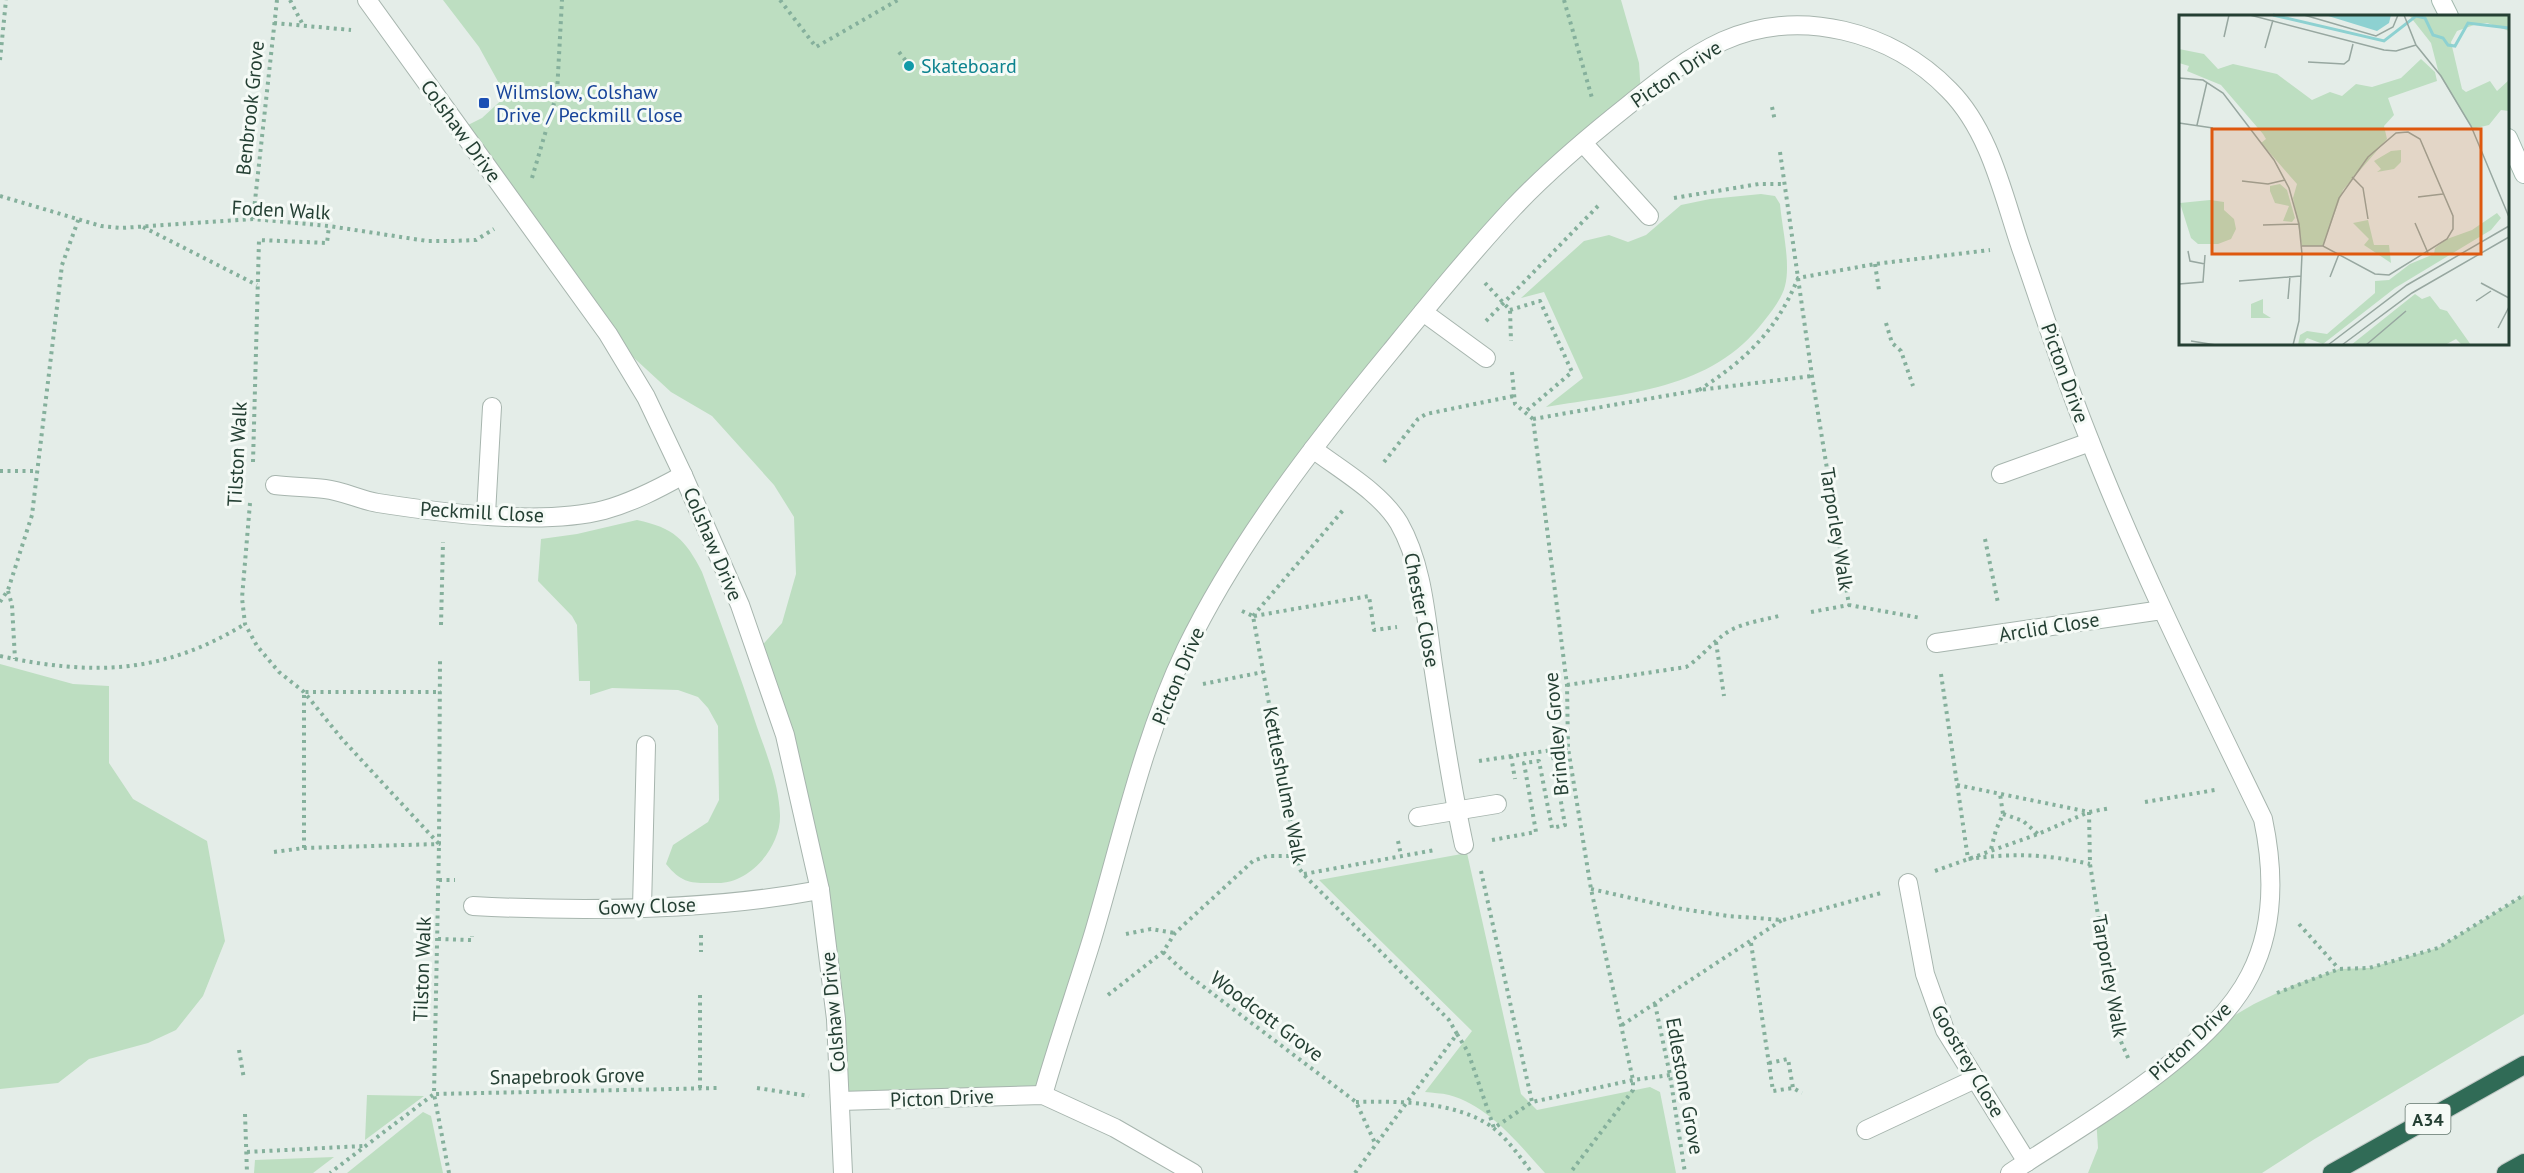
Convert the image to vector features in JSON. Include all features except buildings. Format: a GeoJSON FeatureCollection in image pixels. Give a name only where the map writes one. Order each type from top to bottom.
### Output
{"type":"FeatureCollection","features":[{"type":"Feature","properties":{"kind":"highway","name":"A34"},"geometry":{"type":"LineString","coordinates":[[2332,1173],[2524,1065]]}},
{"type":"Feature","properties":{"kind":"highway"},"geometry":{"type":"LineString","coordinates":[[2506,1173],[2524,1163]]}},
{"type":"Feature","properties":{"kind":"street","name":"Colshaw Drive"},"geometry":{"type":"LineString","coordinates":[[367,0],[608,334],[646,397],[740,605],[782,724],[820,890],[836,1019],[843,1173]]}},
{"type":"Feature","properties":{"kind":"street"},"geometry":{"type":"LineString","coordinates":[[2441,0],[2448,15]]}},
{"type":"Feature","properties":{"kind":"street","name":"Picton Drive"},"geometry":{"type":"LineString","coordinates":[[1043,1095],[1092,940],[1131,799],[1167,691],[1188,645],[1229,569],[1313,449],[1464,261],[1518,203],[1601,127],[1658,82],[1724,41],[1752,32],[1786,26],[1814,25],[1841,29],[1901,52],[1950,90],[1970,115],[1993,163],[2063,371],[2090,442],[2162,610],[2264,819],[2271,861],[2271,895],[2263,941],[2251,974],[2234,1001],[2206,1032],[2146,1082],[2010,1173]]}},
{"type":"Feature","properties":{"kind":"street"},"geometry":{"type":"LineString","coordinates":[[2509,140],[2524,174]]}},
{"type":"Feature","properties":{"kind":"street"},"geometry":{"type":"LineString","coordinates":[[1583,143],[1643,211]]}},
{"type":"Feature","properties":{"kind":"street"},"geometry":{"type":"LineString","coordinates":[[1423,312],[1486,358]]}},
{"type":"Feature","properties":{"kind":"street"},"geometry":{"type":"LineString","coordinates":[[486,514],[492,408]]}},
{"type":"Feature","properties":{"kind":"street"},"geometry":{"type":"LineString","coordinates":[[2001,474],[2090,442]]}},
{"type":"Feature","properties":{"kind":"street","name":"Chester Close"},"geometry":{"type":"LineString","coordinates":[[1313,449],[1385,505],[1399,523],[1412,551],[1427,623],[1456,811]]}},
{"type":"Feature","properties":{"kind":"street","name":"Peckmill Close"},"geometry":{"type":"LineString","coordinates":[[275,485],[327,489],[375,503],[444,512],[526,516],[579,515],[605,510],[645,496],[683,475]]}},
{"type":"Feature","properties":{"kind":"street","name":"Arclid Close"},"geometry":{"type":"LineString","coordinates":[[1936,643],[2162,610]]}},
{"type":"Feature","properties":{"kind":"street"},"geometry":{"type":"LineString","coordinates":[[642,908],[646,745]]}},
{"type":"Feature","properties":{"kind":"street"},"geometry":{"type":"LineString","coordinates":[[1418,817],[1497,804]]}},
{"type":"Feature","properties":{"kind":"street"},"geometry":{"type":"LineString","coordinates":[[1456,811],[1464,845]]}},
{"type":"Feature","properties":{"kind":"street","name":"Goostrey Close"},"geometry":{"type":"LineString","coordinates":[[1908,883],[1932,999],[1945,1030],[2027,1162]]}},
{"type":"Feature","properties":{"kind":"street","name":"Gowy Close"},"geometry":{"type":"LineString","coordinates":[[473,906],[642,908],[741,902],[820,890]]}},
{"type":"Feature","properties":{"kind":"street"},"geometry":{"type":"LineString","coordinates":[[1866,1130],[1975,1079]]}},
{"type":"Feature","properties":{"kind":"street","name":"Picton Drive"},"geometry":{"type":"LineString","coordinates":[[840,1101],[1043,1095],[1115,1128],[1193,1173]]}},
{"type":"Feature","properties":{"kind":"path"},"geometry":{"type":"LineString","coordinates":[[0,60],[6,0]]}},
{"type":"Feature","properties":{"kind":"path","name":"Benbrook Grove"},"geometry":{"type":"LineString","coordinates":[[253,219],[277,0]]}},
{"type":"Feature","properties":{"kind":"path"},"geometry":{"type":"LineString","coordinates":[[290,0],[303,25]]}},
{"type":"Feature","properties":{"kind":"path"},"geometry":{"type":"LineString","coordinates":[[520,212],[557,93],[562,0]]}},
{"type":"Feature","properties":{"kind":"path"},"geometry":{"type":"LineString","coordinates":[[780,0],[816,48],[898,0]]}},
{"type":"Feature","properties":{"kind":"path"},"geometry":{"type":"LineString","coordinates":[[1564,0],[1601,127]]}},
{"type":"Feature","properties":{"kind":"path"},"geometry":{"type":"LineString","coordinates":[[274,23],[390,32]]}},
{"type":"Feature","properties":{"kind":"path"},"geometry":{"type":"LineString","coordinates":[[899,52],[906,61]]}},
{"type":"Feature","properties":{"kind":"path"},"geometry":{"type":"LineString","coordinates":[[1772,107],[1775,121]]}},
{"type":"Feature","properties":{"kind":"path","name":"Tarporley Walk"},"geometry":{"type":"LineString","coordinates":[[1780,152],[1812,376],[1849,605],[1929,620],[1936,643],[1968,859]]}},
{"type":"Feature","properties":{"kind":"path"},"geometry":{"type":"LineString","coordinates":[[1643,211],[1674,198],[1759,184],[1785,184]]}},
{"type":"Feature","properties":{"kind":"path","name":"Foden Walk"},"geometry":{"type":"LineString","coordinates":[[0,196],[101,226],[142,227],[253,219],[329,226],[427,241],[476,240],[520,212]]}},
{"type":"Feature","properties":{"kind":"path"},"geometry":{"type":"LineString","coordinates":[[1465,343],[1599,204],[1607,212]]}},
{"type":"Feature","properties":{"kind":"path"},"geometry":{"type":"LineString","coordinates":[[0,602],[8,590],[32,515],[62,265],[79,218]]}},
{"type":"Feature","properties":{"kind":"path","name":"Tilston Walk"},"geometry":{"type":"LineString","coordinates":[[252,473],[259,240],[327,243],[329,226]]}},
{"type":"Feature","properties":{"kind":"path"},"geometry":{"type":"LineString","coordinates":[[142,227],[257,285]]}},
{"type":"Feature","properties":{"kind":"path"},"geometry":{"type":"LineString","coordinates":[[1699,390],[1747,356],[1772,327],[1788,303],[1798,278],[1875,264],[1965,255],[2020,245]]}},
{"type":"Feature","properties":{"kind":"path"},"geometry":{"type":"LineString","coordinates":[[1464,261],[1510,310],[1511,346]]}},
{"type":"Feature","properties":{"kind":"path"},"geometry":{"type":"LineString","coordinates":[[1875,264],[1879,290]]}},
{"type":"Feature","properties":{"kind":"path"},"geometry":{"type":"LineString","coordinates":[[1510,310],[1540,301],[1572,372],[1525,412]]}},
{"type":"Feature","properties":{"kind":"path"},"geometry":{"type":"LineString","coordinates":[[1886,323],[1892,343],[1901,351],[1913,386]]}},
{"type":"Feature","properties":{"kind":"path"},"geometry":{"type":"LineString","coordinates":[[1513,386],[1515,404],[1533,419],[1699,390],[1812,376]]}},
{"type":"Feature","properties":{"kind":"path"},"geometry":{"type":"LineString","coordinates":[[1253,616],[1364,487],[1418,419],[1441,410],[1514,396]]}},
{"type":"Feature","properties":{"kind":"path","name":"Brindley Grove"},"geometry":{"type":"LineString","coordinates":[[1533,419],[1568,686],[1568,747],[1591,889],[1633,1080]]}},
{"type":"Feature","properties":{"kind":"path"},"geometry":{"type":"LineString","coordinates":[[0,471],[37,471]]}},
{"type":"Feature","properties":{"kind":"path","name":"Tilston Walk"},"geometry":{"type":"LineString","coordinates":[[251,496],[242,598],[245,624],[256,646],[279,672],[304,692],[342,739],[439,844]]}},
{"type":"Feature","properties":{"kind":"path"},"geometry":{"type":"LineString","coordinates":[[441,626],[444,512]]}},
{"type":"Feature","properties":{"kind":"path"},"geometry":{"type":"LineString","coordinates":[[1985,539],[1999,608]]}},
{"type":"Feature","properties":{"kind":"path","name":"Kettleshulme Walk"},"geometry":{"type":"LineString","coordinates":[[1229,569],[1252,582],[1238,610],[1253,616],[1296,856],[1303,874],[1449,1020],[1468,1052],[1494,1128]]}},
{"type":"Feature","properties":{"kind":"path"},"geometry":{"type":"LineString","coordinates":[[8,590],[12,605],[15,659]]}},
{"type":"Feature","properties":{"kind":"path"},"geometry":{"type":"LineString","coordinates":[[1253,616],[1369,596],[1374,630],[1427,623]]}},
{"type":"Feature","properties":{"kind":"path"},"geometry":{"type":"LineString","coordinates":[[1811,612],[1849,605]]}},
{"type":"Feature","properties":{"kind":"path"},"geometry":{"type":"LineString","coordinates":[[1568,686],[1686,667],[1698,660],[1716,641],[1731,630],[1782,615]]}},
{"type":"Feature","properties":{"kind":"path"},"geometry":{"type":"LineString","coordinates":[[0,656],[45,665],[104,670],[163,661],[215,643],[245,624]]}},
{"type":"Feature","properties":{"kind":"path"},"geometry":{"type":"LineString","coordinates":[[1716,641],[1724,696]]}},
{"type":"Feature","properties":{"kind":"path","name":"Tilston Walk"},"geometry":{"type":"LineString","coordinates":[[440,661],[434,1094],[449,1173]]}},
{"type":"Feature","properties":{"kind":"path"},"geometry":{"type":"LineString","coordinates":[[1167,691],[1263,672]]}},
{"type":"Feature","properties":{"kind":"path"},"geometry":{"type":"LineString","coordinates":[[304,848],[304,692],[441,692]]}},
{"type":"Feature","properties":{"kind":"path"},"geometry":{"type":"LineString","coordinates":[[1494,758],[1508,758],[1552,750]]}},
{"type":"Feature","properties":{"kind":"path"},"geometry":{"type":"LineString","coordinates":[[1957,785],[2089,812]]}},
{"type":"Feature","properties":{"kind":"path"},"geometry":{"type":"LineString","coordinates":[[2145,802],[2247,785]]}},
{"type":"Feature","properties":{"kind":"path"},"geometry":{"type":"LineString","coordinates":[[1991,849],[2003,814],[2000,794]]}},
{"type":"Feature","properties":{"kind":"path"},"geometry":{"type":"LineString","coordinates":[[1591,889],[1676,908],[1728,916],[1783,920],[1850,903],[1908,883],[1991,849],[2038,834],[2089,812],[2111,807]]}},
{"type":"Feature","properties":{"kind":"path","name":"Tarporley Walk"},"geometry":{"type":"LineString","coordinates":[[2089,812],[2091,864],[2116,1030],[2126,1056],[2146,1082]]}},
{"type":"Feature","properties":{"kind":"path"},"geometry":{"type":"LineString","coordinates":[[2003,814],[2023,821],[2038,834]]}},
{"type":"Feature","properties":{"kind":"path"},"geometry":{"type":"LineString","coordinates":[[274,852],[304,848],[439,844]]}},
{"type":"Feature","properties":{"kind":"path"},"geometry":{"type":"LineString","coordinates":[[1968,859],[2011,854],[2053,856],[2091,864]]}},
{"type":"Feature","properties":{"kind":"path"},"geometry":{"type":"LineString","coordinates":[[1066,1023],[1109,994],[1163,952],[1175,933],[1253,861],[1267,856],[1296,856]]}},
{"type":"Feature","properties":{"kind":"path"},"geometry":{"type":"LineString","coordinates":[[1480,866],[1532,1102]]}},
{"type":"Feature","properties":{"kind":"path"},"geometry":{"type":"LineString","coordinates":[[2271,895],[2317,942],[2338,969]]}},
{"type":"Feature","properties":{"kind":"path"},"geometry":{"type":"LineString","coordinates":[[2274,994],[2338,969],[2369,968],[2438,948],[2524,895]]}},
{"type":"Feature","properties":{"kind":"path"},"geometry":{"type":"LineString","coordinates":[[1622,1025],[1783,920]]}},
{"type":"Feature","properties":{"kind":"path"},"geometry":{"type":"LineString","coordinates":[[1092,940],[1151,929],[1175,933]]}},
{"type":"Feature","properties":{"kind":"path"},"geometry":{"type":"LineString","coordinates":[[1751,943],[1773,1091],[1793,1088],[1802,1093]]}},
{"type":"Feature","properties":{"kind":"path","name":"Woodcott Grove"},"geometry":{"type":"LineString","coordinates":[[1163,952],[1188,975],[1356,1102],[1375,1143]]}},
{"type":"Feature","properties":{"kind":"path"},"geometry":{"type":"LineString","coordinates":[[700,995],[700,1088]]}},
{"type":"Feature","properties":{"kind":"path","name":"Edlestone Grove"},"geometry":{"type":"LineString","coordinates":[[1655,1004],[1670,1075],[1685,1173]]}},
{"type":"Feature","properties":{"kind":"path"},"geometry":{"type":"LineString","coordinates":[[1355,1173],[1457,1034]]}},
{"type":"Feature","properties":{"kind":"path"},"geometry":{"type":"LineString","coordinates":[[239,1050],[244,1079]]}},
{"type":"Feature","properties":{"kind":"path"},"geometry":{"type":"LineString","coordinates":[[1769,1063],[1788,1059],[1793,1088]]}},
{"type":"Feature","properties":{"kind":"path"},"geometry":{"type":"LineString","coordinates":[[1494,1128],[1532,1102],[1633,1080],[1670,1075]]}},
{"type":"Feature","properties":{"kind":"path"},"geometry":{"type":"LineString","coordinates":[[1570,1173],[1633,1090],[1633,1080]]}},
{"type":"Feature","properties":{"kind":"path","name":"Snapebrook Grove"},"geometry":{"type":"LineString","coordinates":[[434,1094],[719,1088]]}},
{"type":"Feature","properties":{"kind":"path"},"geometry":{"type":"LineString","coordinates":[[757,1088],[840,1101]]}},
{"type":"Feature","properties":{"kind":"path"},"geometry":{"type":"LineString","coordinates":[[330,1173],[434,1094]]}},
{"type":"Feature","properties":{"kind":"path"},"geometry":{"type":"LineString","coordinates":[[1356,1102],[1407,1101],[1454,1111],[1477,1119],[1494,1128],[1533,1173]]}},
{"type":"Feature","properties":{"kind":"path"},"geometry":{"type":"LineString","coordinates":[[245,1114],[247,1173]]}},
{"type":"Feature","properties":{"kind":"path"},"geometry":{"type":"LineString","coordinates":[[247,1152],[363,1146]]}},
{"type":"Feature","properties":{"kind":"green space"},"geometry":{"type":"Polygon","coordinates":[[[443,0],[1621,0],[1639,63],[1641,95],[1583,143],[1364,384],[1188,645],[1043,1095],[840,1101],[830,968],[757,651],[782,623],[796,574],[794,517],[774,485],[712,416],[671,392],[608,334],[460,129],[482,118],[506,96],[479,47],[443,0]]]}},
{"type":"Feature","properties":{"kind":"green space"},"geometry":{"type":"Polygon","coordinates":[[[1761,194],[1775,196],[1780,204],[1787,256],[1787,277],[1784,291],[1776,304],[1743,344],[1719,362],[1665,385],[1606,398],[1546,407],[1583,378],[1544,292],[1521,298],[1584,241],[1609,235],[1628,242],[1646,235],[1681,205],[1710,199],[1761,194]]]}},
{"type":"Feature","properties":{"kind":"green space"},"geometry":{"type":"Polygon","coordinates":[[[637,520],[660,527],[677,537],[690,551],[702,572],[775,781],[780,815],[775,839],[762,861],[742,877],[730,881],[695,883],[678,876],[666,864],[673,845],[708,822],[719,800],[718,726],[708,708],[698,697],[678,690],[612,688],[590,695],[590,681],[579,681],[577,625],[572,616],[538,581],[541,539],[577,534],[637,520]]]}},
{"type":"Feature","properties":{"kind":"green space"},"geometry":{"type":"Polygon","coordinates":[[[0,664],[73,684],[109,686],[109,763],[133,799],[207,841],[225,941],[203,996],[176,1030],[148,1043],[89,1059],[58,1083],[0,1089],[0,664]]]}},
{"type":"Feature","properties":{"kind":"green space"},"geometry":{"type":"Polygon","coordinates":[[[1467,853],[1521,1094],[1537,1110],[1650,1087],[1660,1092],[1676,1173],[1545,1173],[1502,1127],[1477,1108],[1449,1095],[1425,1092],[1472,1031],[1319,880],[1467,853]]]}},
{"type":"Feature","properties":{"kind":"green space"},"geometry":{"type":"Polygon","coordinates":[[[2524,895],[2524,1014],[2262,1173],[2088,1173],[2098,1148],[2096,1116],[2206,1032],[2254,1004],[2294,985],[2339,969],[2369,968],[2438,948],[2524,895]]]}},
{"type":"Feature","properties":{"kind":"green space"},"geometry":{"type":"Polygon","coordinates":[[[367,1095],[424,1096],[365,1140],[367,1095]]]}},
{"type":"Feature","properties":{"kind":"green space"},"geometry":{"type":"Polygon","coordinates":[[[423,1112],[431,1116],[443,1173],[347,1173],[423,1112]]]}},
{"type":"Feature","properties":{"kind":"green space"},"geometry":{"type":"Polygon","coordinates":[[[334,1157],[313,1173],[254,1173],[255,1160],[334,1157]]]}},
{"type":"Feature","properties":{"kind":"place","name":"Skateboard"},"geometry":{"type":"Point","coordinates":[909,66]}},
{"type":"Feature","properties":{"kind":"place","name":"Wilmslow, Colshaw Drive / Peckmill Close"},"geometry":{"type":"Point","coordinates":[484,103]}}]}
